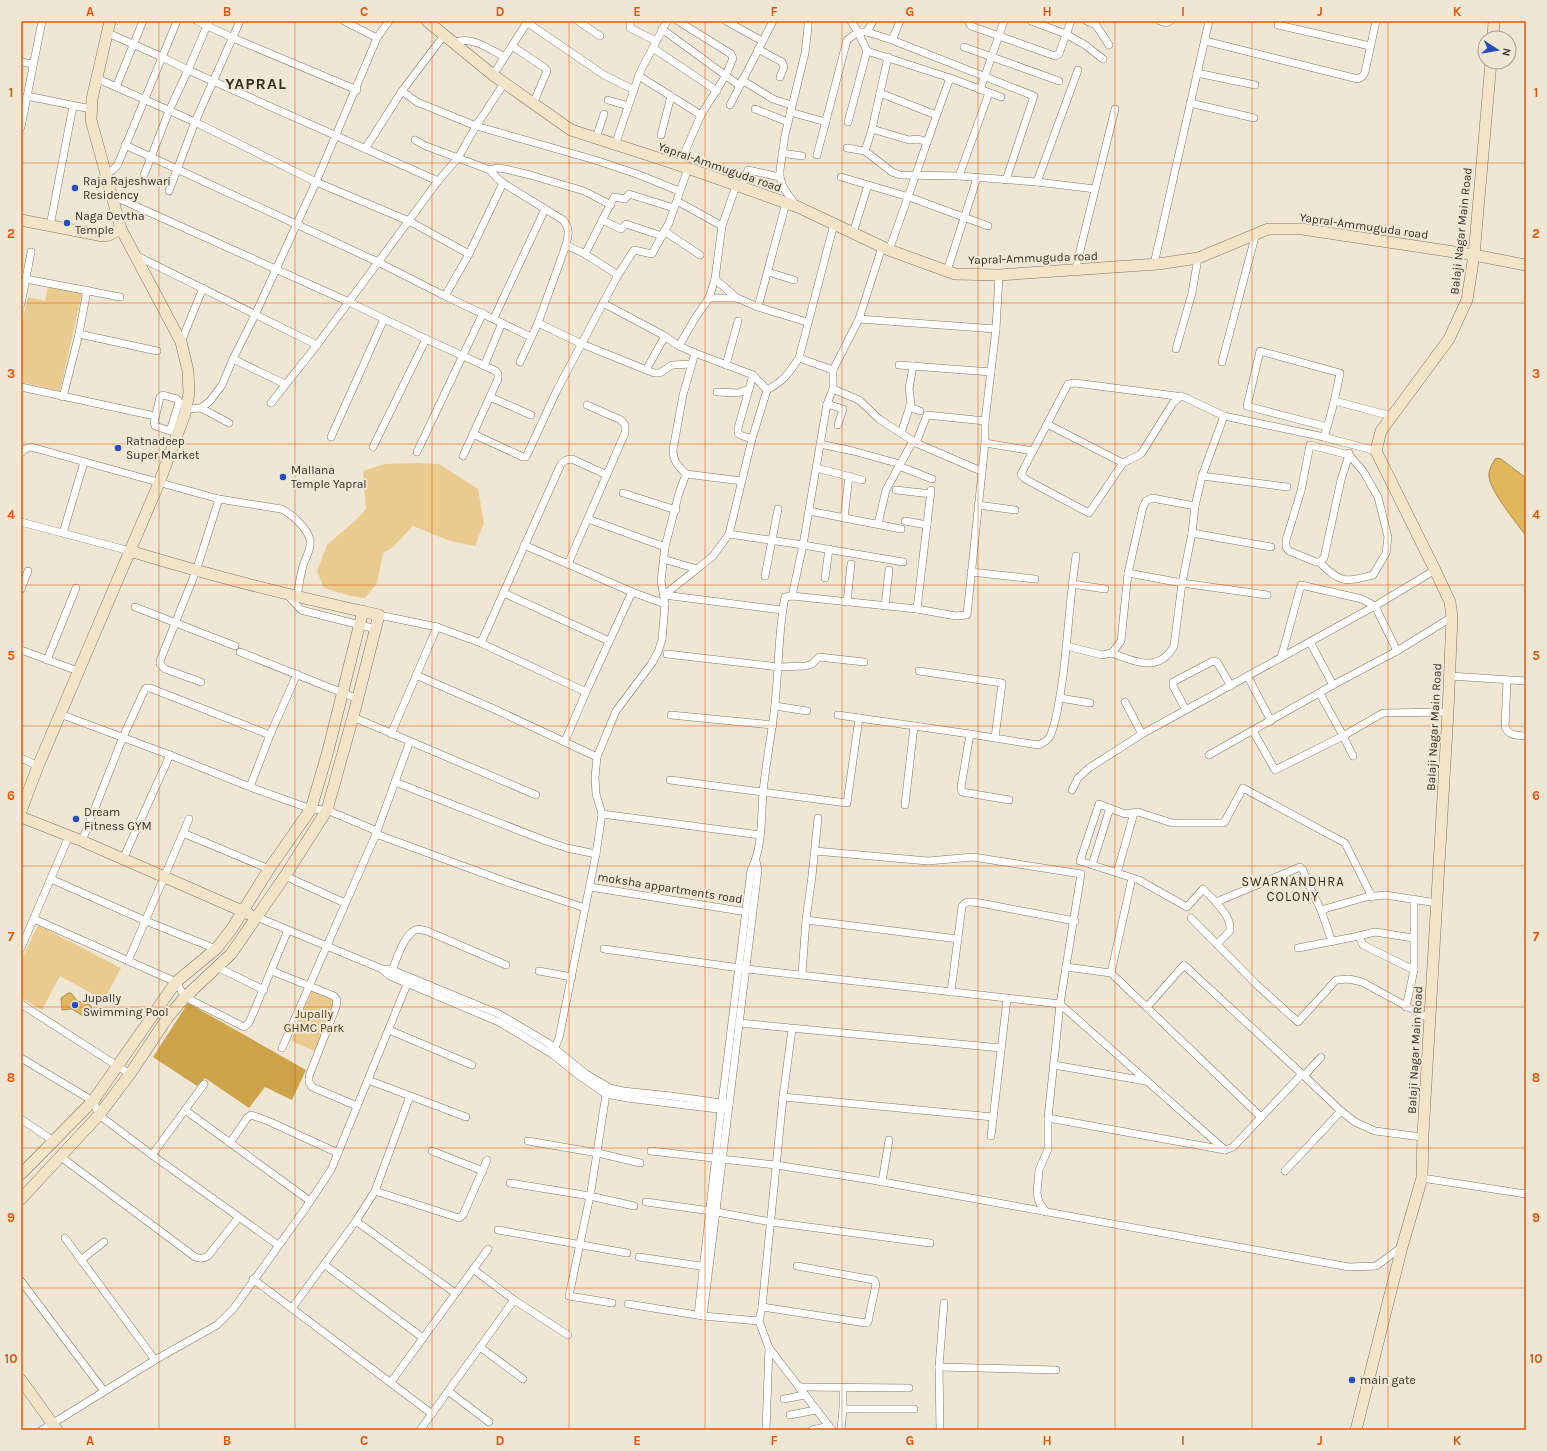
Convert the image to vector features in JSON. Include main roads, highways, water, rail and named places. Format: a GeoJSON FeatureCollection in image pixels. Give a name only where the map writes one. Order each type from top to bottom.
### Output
{"type":"FeatureCollection","features":[{"type":"Feature","properties":{"kind":"place","name":"Raja Rajeshwari Residency"},"geometry":{"type":"Point","coordinates":[75,188]}},
{"type":"Feature","properties":{"kind":"place","name":"Naga Devtha Temple"},"geometry":{"type":"Point","coordinates":[67,223]}},
{"type":"Feature","properties":{"kind":"place","name":"Ratnadeep Super Market"},"geometry":{"type":"Point","coordinates":[118,448]}},
{"type":"Feature","properties":{"kind":"place","name":"Mallana Temple Yapral"},"geometry":{"type":"Point","coordinates":[283,477]}},
{"type":"Feature","properties":{"kind":"place","name":"Dream Fitness GYM"},"geometry":{"type":"Point","coordinates":[76,819]}},
{"type":"Feature","properties":{"kind":"place","name":"Jupally Swimming Pool"},"geometry":{"type":"Point","coordinates":[75,1005]}},
{"type":"Feature","properties":{"kind":"place","name":"main gate"},"geometry":{"type":"Point","coordinates":[1352,1380]}},
{"type":"Feature","properties":{"kind":"district","name":"YAPRAL"},"geometry":{"type":"Point","coordinates":[256,83]}},
{"type":"Feature","properties":{"kind":"district","name":"SWARNANDHRA COLONY"},"geometry":{"type":"Point","coordinates":[1293,888]}},
{"type":"Feature","properties":{"kind":"park label","name":"Jupally GHMC Park"},"geometry":{"type":"Point","coordinates":[314,1021]}}]}
